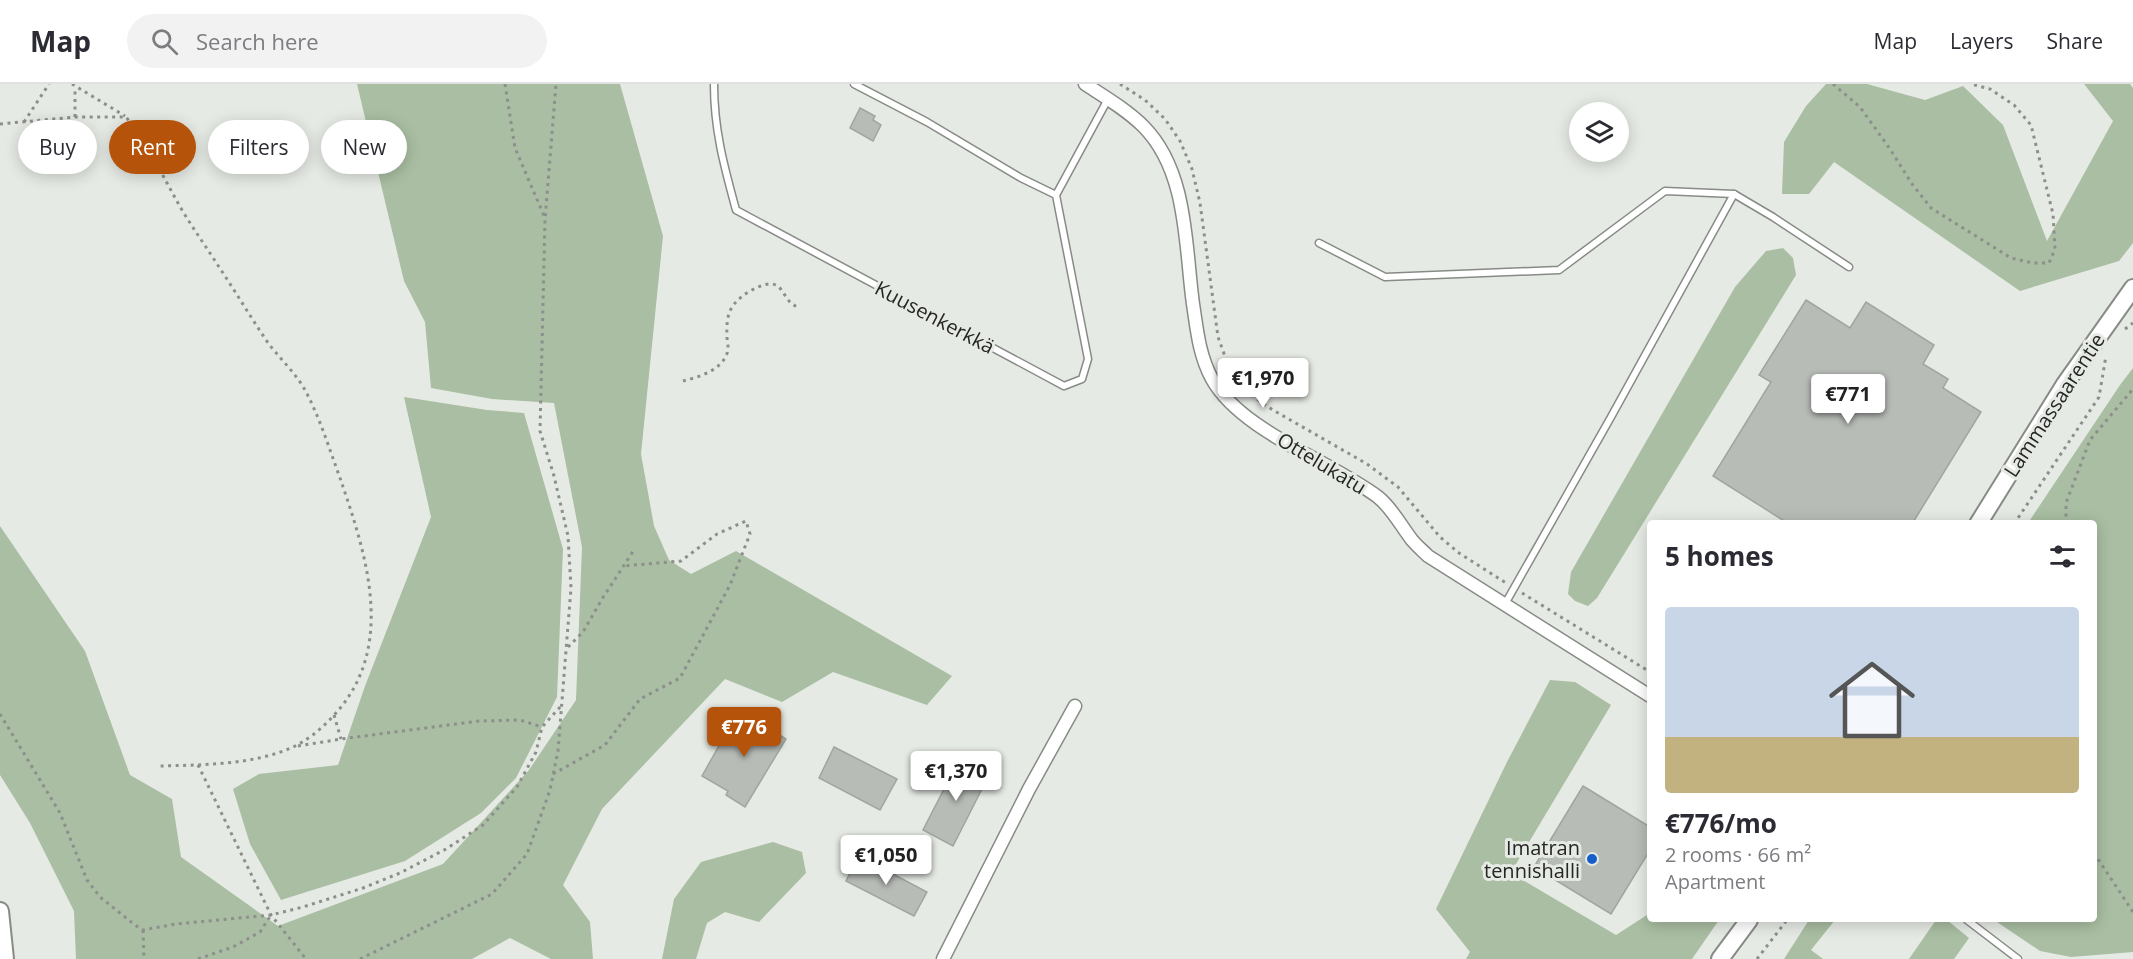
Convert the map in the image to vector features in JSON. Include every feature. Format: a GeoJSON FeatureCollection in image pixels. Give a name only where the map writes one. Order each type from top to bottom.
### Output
{"type":"FeatureCollection","features":[{"type":"Feature","properties":{"kind":"street","name":"Ottelukatu"},"geometry":{"type":"LineString","coordinates":[[1085,84],[1144,128],[1165,155],[1180,206],[1199,348],[1213,380],[1235,407],[1275,436],[1356,482],[1381,499],[1413,541],[1428,556],[1647,694]]}},
{"type":"Feature","properties":{"kind":"street","name":"Lammassaarentie"},"geometry":{"type":"LineString","coordinates":[[1980,520],[2065,384],[2133,288]]}},
{"type":"Feature","properties":{"kind":"street"},"geometry":{"type":"LineString","coordinates":[[943,959],[1029,789],[1075,706]]}},
{"type":"Feature","properties":{"kind":"street"},"geometry":{"type":"LineString","coordinates":[[0,911],[5,959]]}},
{"type":"Feature","properties":{"kind":"street"},"geometry":{"type":"LineString","coordinates":[[1720,959],[1748,922]]}},
{"type":"Feature","properties":{"kind":"lane","name":"Kuusenkerkkä"},"geometry":{"type":"LineString","coordinates":[[714,84],[718,142],[736,210],[1064,386],[1082,379],[1088,359],[1056,195]]}},
{"type":"Feature","properties":{"kind":"lane"},"geometry":{"type":"LineString","coordinates":[[854,84],[927,122],[1021,178],[1056,195],[1108,99]]}},
{"type":"Feature","properties":{"kind":"lane"},"geometry":{"type":"LineString","coordinates":[[1319,243],[1385,277],[1560,270],[1665,190],[1734,194],[1849,267]]}},
{"type":"Feature","properties":{"kind":"lane"},"geometry":{"type":"LineString","coordinates":[[1505,604],[1734,194]]}},
{"type":"Feature","properties":{"kind":"lane"},"geometry":{"type":"LineString","coordinates":[[1970,922],[2018,959]]}},
{"type":"Feature","properties":{"kind":"path"},"geometry":{"type":"LineString","coordinates":[[25,120],[49,84]]}},
{"type":"Feature","properties":{"kind":"path"},"geometry":{"type":"LineString","coordinates":[[505,84],[515,148],[545,220]]}},
{"type":"Feature","properties":{"kind":"path"},"geometry":{"type":"LineString","coordinates":[[360,959],[492,894],[526,854],[554,774],[558,751],[571,588],[568,536],[554,476],[540,431],[545,220],[556,84]]}},
{"type":"Feature","properties":{"kind":"path"},"geometry":{"type":"LineString","coordinates":[[1120,84],[1145,100],[1165,119],[1180,141],[1192,169],[1200,203],[1218,337],[1227,363],[1245,390],[1273,410],[1367,464],[1398,487],[1427,524],[1452,548],[1647,670]]}},
{"type":"Feature","properties":{"kind":"path"},"geometry":{"type":"LineString","coordinates":[[1833,84],[1860,107],[1931,208],[2011,258],[2033,263],[2049,262],[2055,249],[2053,214],[2031,125],[2006,99],[1990,89],[1971,84]]}},
{"type":"Feature","properties":{"kind":"path"},"geometry":{"type":"LineString","coordinates":[[74,85],[75,117]]}},
{"type":"Feature","properties":{"kind":"path"},"geometry":{"type":"LineString","coordinates":[[74,85],[126,117],[140,134],[182,210],[267,340],[304,388],[320,423],[347,498],[367,575],[373,617],[368,657],[354,691],[315,734],[293,747]]}},
{"type":"Feature","properties":{"kind":"path"},"geometry":{"type":"LineString","coordinates":[[44,120],[75,117],[126,117]]}},
{"type":"Feature","properties":{"kind":"path"},"geometry":{"type":"LineString","coordinates":[[0,124],[18,122]]}},
{"type":"Feature","properties":{"kind":"path"},"geometry":{"type":"LineString","coordinates":[[683,381],[702,375],[718,366],[726,357],[729,310],[738,298],[757,287],[771,284],[780,288],[791,303],[799,308]]}},
{"type":"Feature","properties":{"kind":"path"},"geometry":{"type":"LineString","coordinates":[[2122,331],[2133,322]]}},
{"type":"Feature","properties":{"kind":"path"},"geometry":{"type":"LineString","coordinates":[[2017,520],[2099,396],[2106,354]]}},
{"type":"Feature","properties":{"kind":"path"},"geometry":{"type":"LineString","coordinates":[[2066,520],[2066,503],[2090,440],[2133,389]]}},
{"type":"Feature","properties":{"kind":"path"},"geometry":{"type":"LineString","coordinates":[[554,774],[605,745],[640,699],[680,678],[729,585],[750,534],[746,521],[717,534],[681,561],[623,566]]}},
{"type":"Feature","properties":{"kind":"path"},"geometry":{"type":"LineString","coordinates":[[566,648],[583,632],[634,550]]}},
{"type":"Feature","properties":{"kind":"path"},"geometry":{"type":"LineString","coordinates":[[0,714],[60,813],[87,880],[100,897],[143,930],[176,924],[271,915],[363,888],[400,873],[446,849],[483,825],[517,787],[536,752],[542,727],[562,704]]}},
{"type":"Feature","properties":{"kind":"path"},"geometry":{"type":"LineString","coordinates":[[334,715],[340,739]]}},
{"type":"Feature","properties":{"kind":"path"},"geometry":{"type":"LineString","coordinates":[[159,766],[243,760],[293,747],[340,739],[479,721],[520,720],[542,727]]}},
{"type":"Feature","properties":{"kind":"path"},"geometry":{"type":"LineString","coordinates":[[198,765],[271,915],[306,959]]}},
{"type":"Feature","properties":{"kind":"path"},"geometry":{"type":"LineString","coordinates":[[2097,858],[2133,912]]}},
{"type":"Feature","properties":{"kind":"path"},"geometry":{"type":"LineString","coordinates":[[198,959],[233,947],[260,932],[271,915]]}},
{"type":"Feature","properties":{"kind":"path"},"geometry":{"type":"LineString","coordinates":[[1757,959],[1785,922]]}},
{"type":"Feature","properties":{"kind":"path"},"geometry":{"type":"LineString","coordinates":[[143,930],[144,959]]}},
{"type":"Feature","properties":{"kind":"green space"},"geometry":{"type":"Polygon","coordinates":[[[357,84],[620,84],[663,236],[641,454],[654,526],[669,560],[691,574],[736,551],[952,676],[927,705],[833,672],[782,702],[725,679],[602,809],[563,885],[590,922],[593,959],[551,959],[510,938],[472,959],[76,959],[74,911],[30,823],[0,775],[0,526],[85,651],[130,775],[172,799],[181,857],[278,926],[443,864],[529,770],[576,700],[582,547],[554,403],[492,399],[431,388],[425,322],[404,281],[378,174],[407,174],[407,120],[366,120],[357,84]]]}},
{"type":"Feature","properties":{"kind":"green space"},"geometry":{"type":"Polygon","coordinates":[[[1826,84],[1867,84],[1925,100],[1963,86],[2003,125],[2047,241],[2113,121],[2084,84],[2130,84],[2133,88],[2133,243],[2119,261],[2020,291],[1834,162],[1809,194],[1782,194],[1784,142],[1806,106],[1826,84]]]}},
{"type":"Feature","properties":{"kind":"green space"},"geometry":{"type":"Polygon","coordinates":[[[1783,248],[1793,258],[1796,275],[1597,598],[1588,606],[1575,601],[1568,594],[1571,572],[1735,287],[1766,251],[1783,248]]]}},
{"type":"Feature","properties":{"kind":"green space"},"geometry":{"type":"Polygon","coordinates":[[[2133,368],[2133,952],[2071,957],[2040,951],[1997,922],[2097,922],[2097,520],[2030,520],[2133,368]]]}},
{"type":"Feature","properties":{"kind":"green space"},"geometry":{"type":"Polygon","coordinates":[[[404,397],[487,410],[524,413],[563,549],[557,697],[516,778],[481,813],[405,861],[281,900],[250,844],[233,789],[259,774],[338,765],[365,686],[431,517],[404,397]]]}},
{"type":"Feature","properties":{"kind":"green space"},"geometry":{"type":"Polygon","coordinates":[[[1550,680],[1575,682],[1611,705],[1516,864],[1521,879],[1616,935],[1647,915],[1647,922],[1718,922],[1692,959],[1466,959],[1470,952],[1436,909],[1507,762],[1550,680]]]}},
{"type":"Feature","properties":{"kind":"green space"},"geometry":{"type":"Polygon","coordinates":[[[773,842],[802,852],[806,873],[759,922],[725,912],[707,923],[696,959],[662,959],[674,899],[701,862],[773,842]]]}},
{"type":"Feature","properties":{"kind":"green space"},"geometry":{"type":"Polygon","coordinates":[[[1808,922],[1833,922],[1811,950],[1823,959],[1784,959],[1808,922]]]}},
{"type":"Feature","properties":{"kind":"green space"},"geometry":{"type":"Polygon","coordinates":[[[1935,922],[1949,922],[1969,938],[1954,959],[1909,959],[1935,922]]]}},
{"type":"Feature","properties":{"kind":"building"},"geometry":{"type":"Polygon","coordinates":[[[860,108],[875,116],[873,120],[881,125],[873,141],[850,128],[860,108]]]}},
{"type":"Feature","properties":{"kind":"building"},"geometry":{"type":"Polygon","coordinates":[[[1806,300],[1850,328],[1866,302],[1934,345],[1923,364],[1948,379],[1943,388],[1981,412],[1914,520],[1783,520],[1713,476],[1771,382],[1759,375],[1806,300]]]}},
{"type":"Feature","properties":{"kind":"building"},"geometry":{"type":"Polygon","coordinates":[[[739,710],[786,739],[745,807],[726,795],[728,791],[702,776],[739,710]]]}},
{"type":"Feature","properties":{"kind":"building"},"geometry":{"type":"Polygon","coordinates":[[[834,747],[897,779],[880,810],[819,778],[834,747]]]}},
{"type":"Feature","properties":{"kind":"building"},"geometry":{"type":"Polygon","coordinates":[[[960,758],[990,773],[953,846],[923,830],[960,758]]]}},
{"type":"Feature","properties":{"kind":"building","name":"Imatran tennishalli"},"geometry":{"type":"Polygon","coordinates":[[[1583,786],[1647,825],[1647,855],[1611,914],[1534,867],[1583,786]]]}},
{"type":"Feature","properties":{"kind":"building"},"geometry":{"type":"Polygon","coordinates":[[[859,856],[927,892],[914,916],[846,881],[859,856]]]}},
{"type":"Feature","properties":{"kind":"place","name":"Imatran tennishalli"},"geometry":{"type":"Point","coordinates":[1592,859]}}]}
